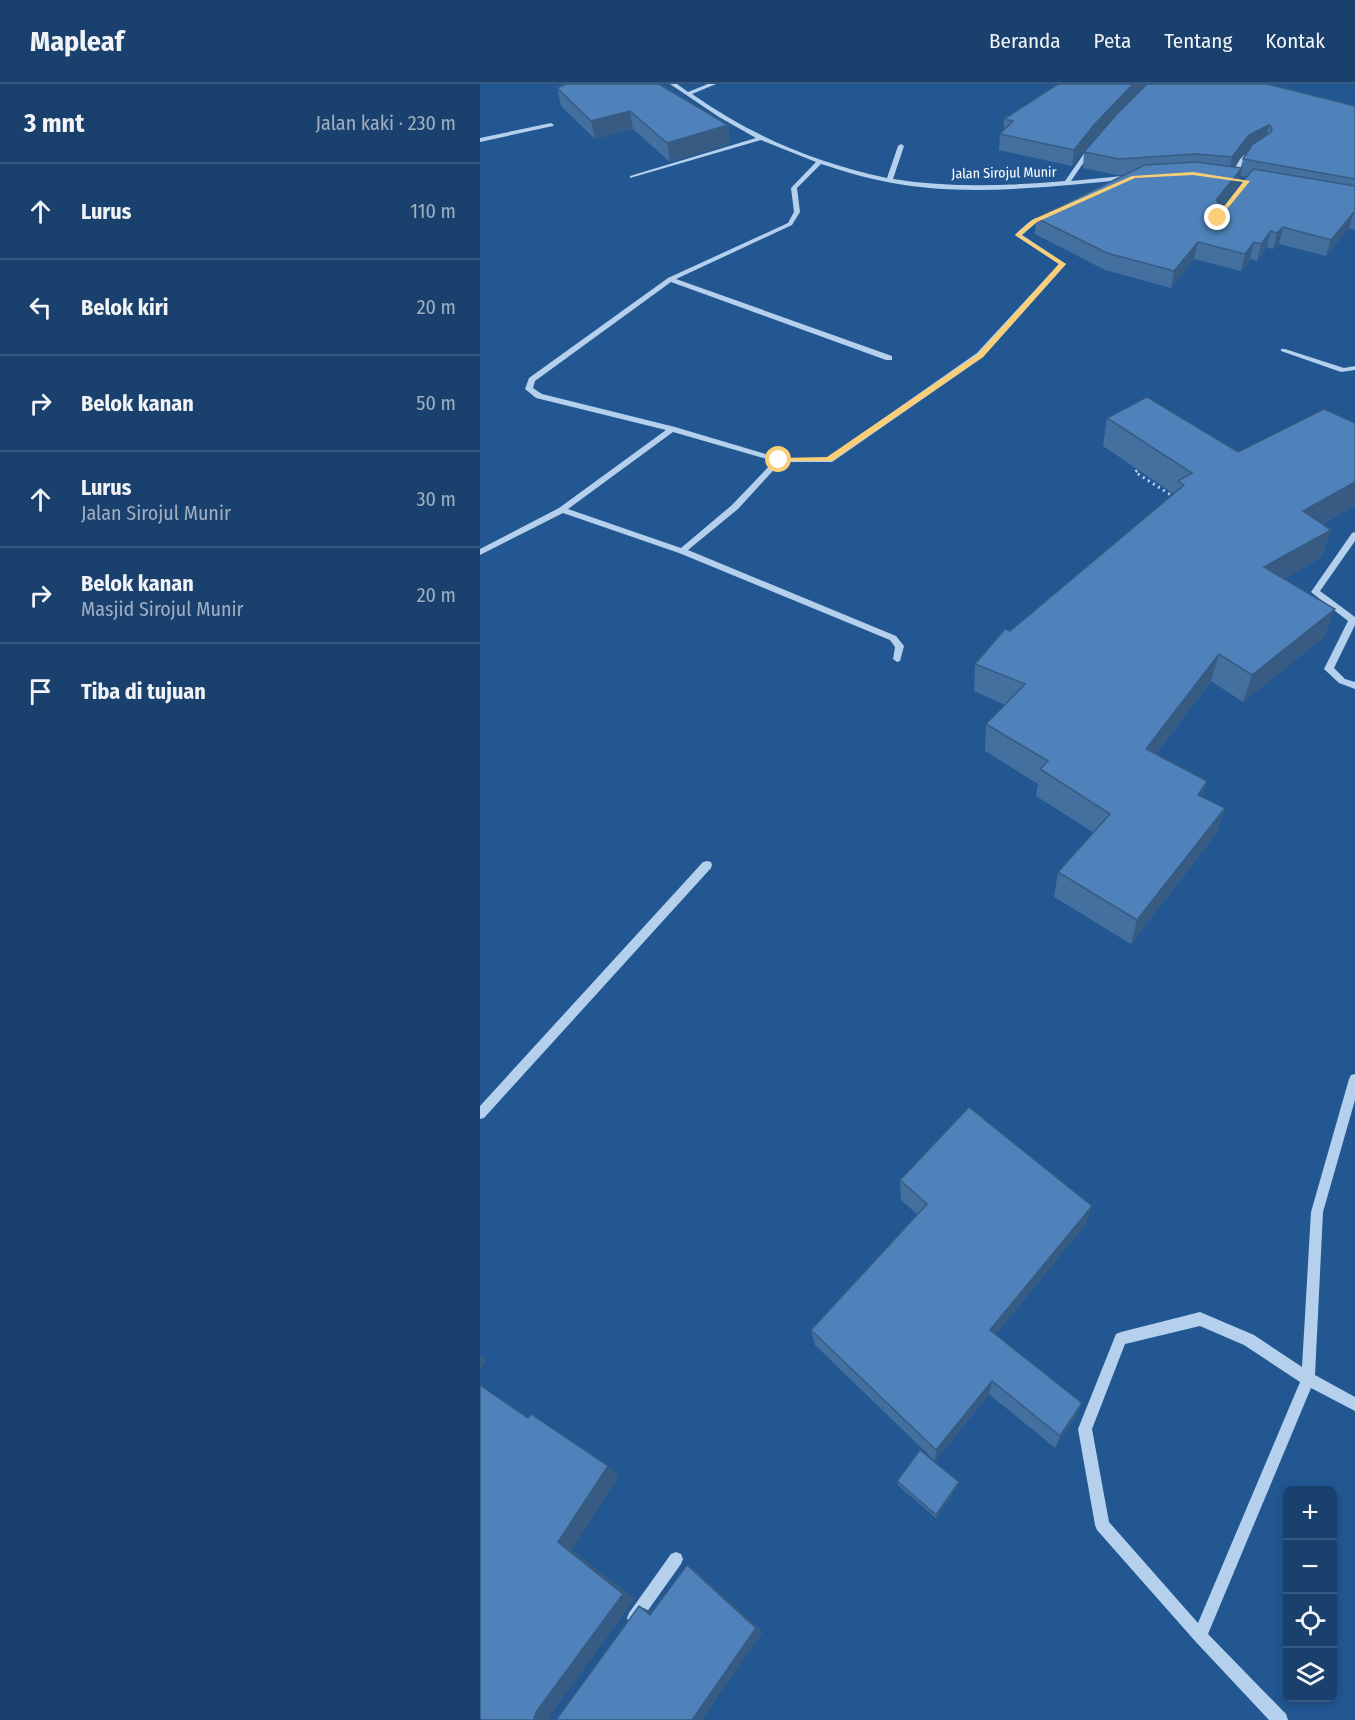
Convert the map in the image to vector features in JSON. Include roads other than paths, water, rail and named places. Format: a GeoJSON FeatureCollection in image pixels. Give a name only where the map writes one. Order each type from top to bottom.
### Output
{"type":"FeatureCollection","features":[{"type":"Feature","properties":{"kind":"street","name":"Jalan Sirojul Munir"},"geometry":{"type":"LineString","coordinates":[[673,84],[729,121],[762,138],[845,170],[889,181],[959,188],[1067,183],[1146,176]]}},
{"type":"Feature","properties":{"kind":"street"},"geometry":{"type":"LineString","coordinates":[[688,94],[713,84]]}},
{"type":"Feature","properties":{"kind":"street"},"geometry":{"type":"LineString","coordinates":[[480,140],[551,125]]}},
{"type":"Feature","properties":{"kind":"street"},"geometry":{"type":"LineString","coordinates":[[632,177],[762,138]]}},
{"type":"Feature","properties":{"kind":"street"},"geometry":{"type":"LineString","coordinates":[[1067,183],[1098,138]]}},
{"type":"Feature","properties":{"kind":"street"},"geometry":{"type":"LineString","coordinates":[[889,181],[901,146]]}},
{"type":"Feature","properties":{"kind":"street"},"geometry":{"type":"LineString","coordinates":[[1232,178],[1242,160],[1258,148]]}},
{"type":"Feature","properties":{"kind":"street"},"geometry":{"type":"LineString","coordinates":[[821,161],[794,188],[797,212],[790,224],[670,279],[532,380],[529,389],[538,396],[672,429],[779,460],[829,460],[980,355],[1063,264],[1018,235],[1035,221],[1054,212]]}},
{"type":"Feature","properties":{"kind":"street"},"geometry":{"type":"LineString","coordinates":[[1104,190],[1134,177]]}},
{"type":"Feature","properties":{"kind":"street"},"geometry":{"type":"LineString","coordinates":[[1222,177],[1240,180]]}},
{"type":"Feature","properties":{"kind":"street"},"geometry":{"type":"LineString","coordinates":[[670,279],[889,358]]}},
{"type":"Feature","properties":{"kind":"street"},"geometry":{"type":"LineString","coordinates":[[1283,350],[1344,370],[1355,368]]}},
{"type":"Feature","properties":{"kind":"street"},"geometry":{"type":"LineString","coordinates":[[480,552],[562,510],[672,429]]}},
{"type":"Feature","properties":{"kind":"street"},"geometry":{"type":"LineString","coordinates":[[682,551],[735,507],[779,460]]}},
{"type":"Feature","properties":{"kind":"street"},"geometry":{"type":"LineString","coordinates":[[562,510],[682,551],[893,638],[900,646],[897,659]]}},
{"type":"Feature","properties":{"kind":"street"},"geometry":{"type":"LineString","coordinates":[[1355,535],[1315,591],[1354,617],[1329,669],[1342,681],[1355,686]]}},
{"type":"Feature","properties":{"kind":"street"},"geometry":{"type":"LineString","coordinates":[[480,1114],[707,865]]}},
{"type":"Feature","properties":{"kind":"street"},"geometry":{"type":"LineString","coordinates":[[1200,1636],[1308,1379],[1317,1212],[1355,1079]]}},
{"type":"Feature","properties":{"kind":"street"},"geometry":{"type":"LineString","coordinates":[[1280,1720],[1200,1636],[1102,1525],[1085,1429],[1121,1339],[1200,1319],[1249,1340],[1308,1379],[1355,1404]]}},
{"type":"Feature","properties":{"kind":"street"},"geometry":{"type":"LineString","coordinates":[[622,1635],[676,1559]]}}]}
